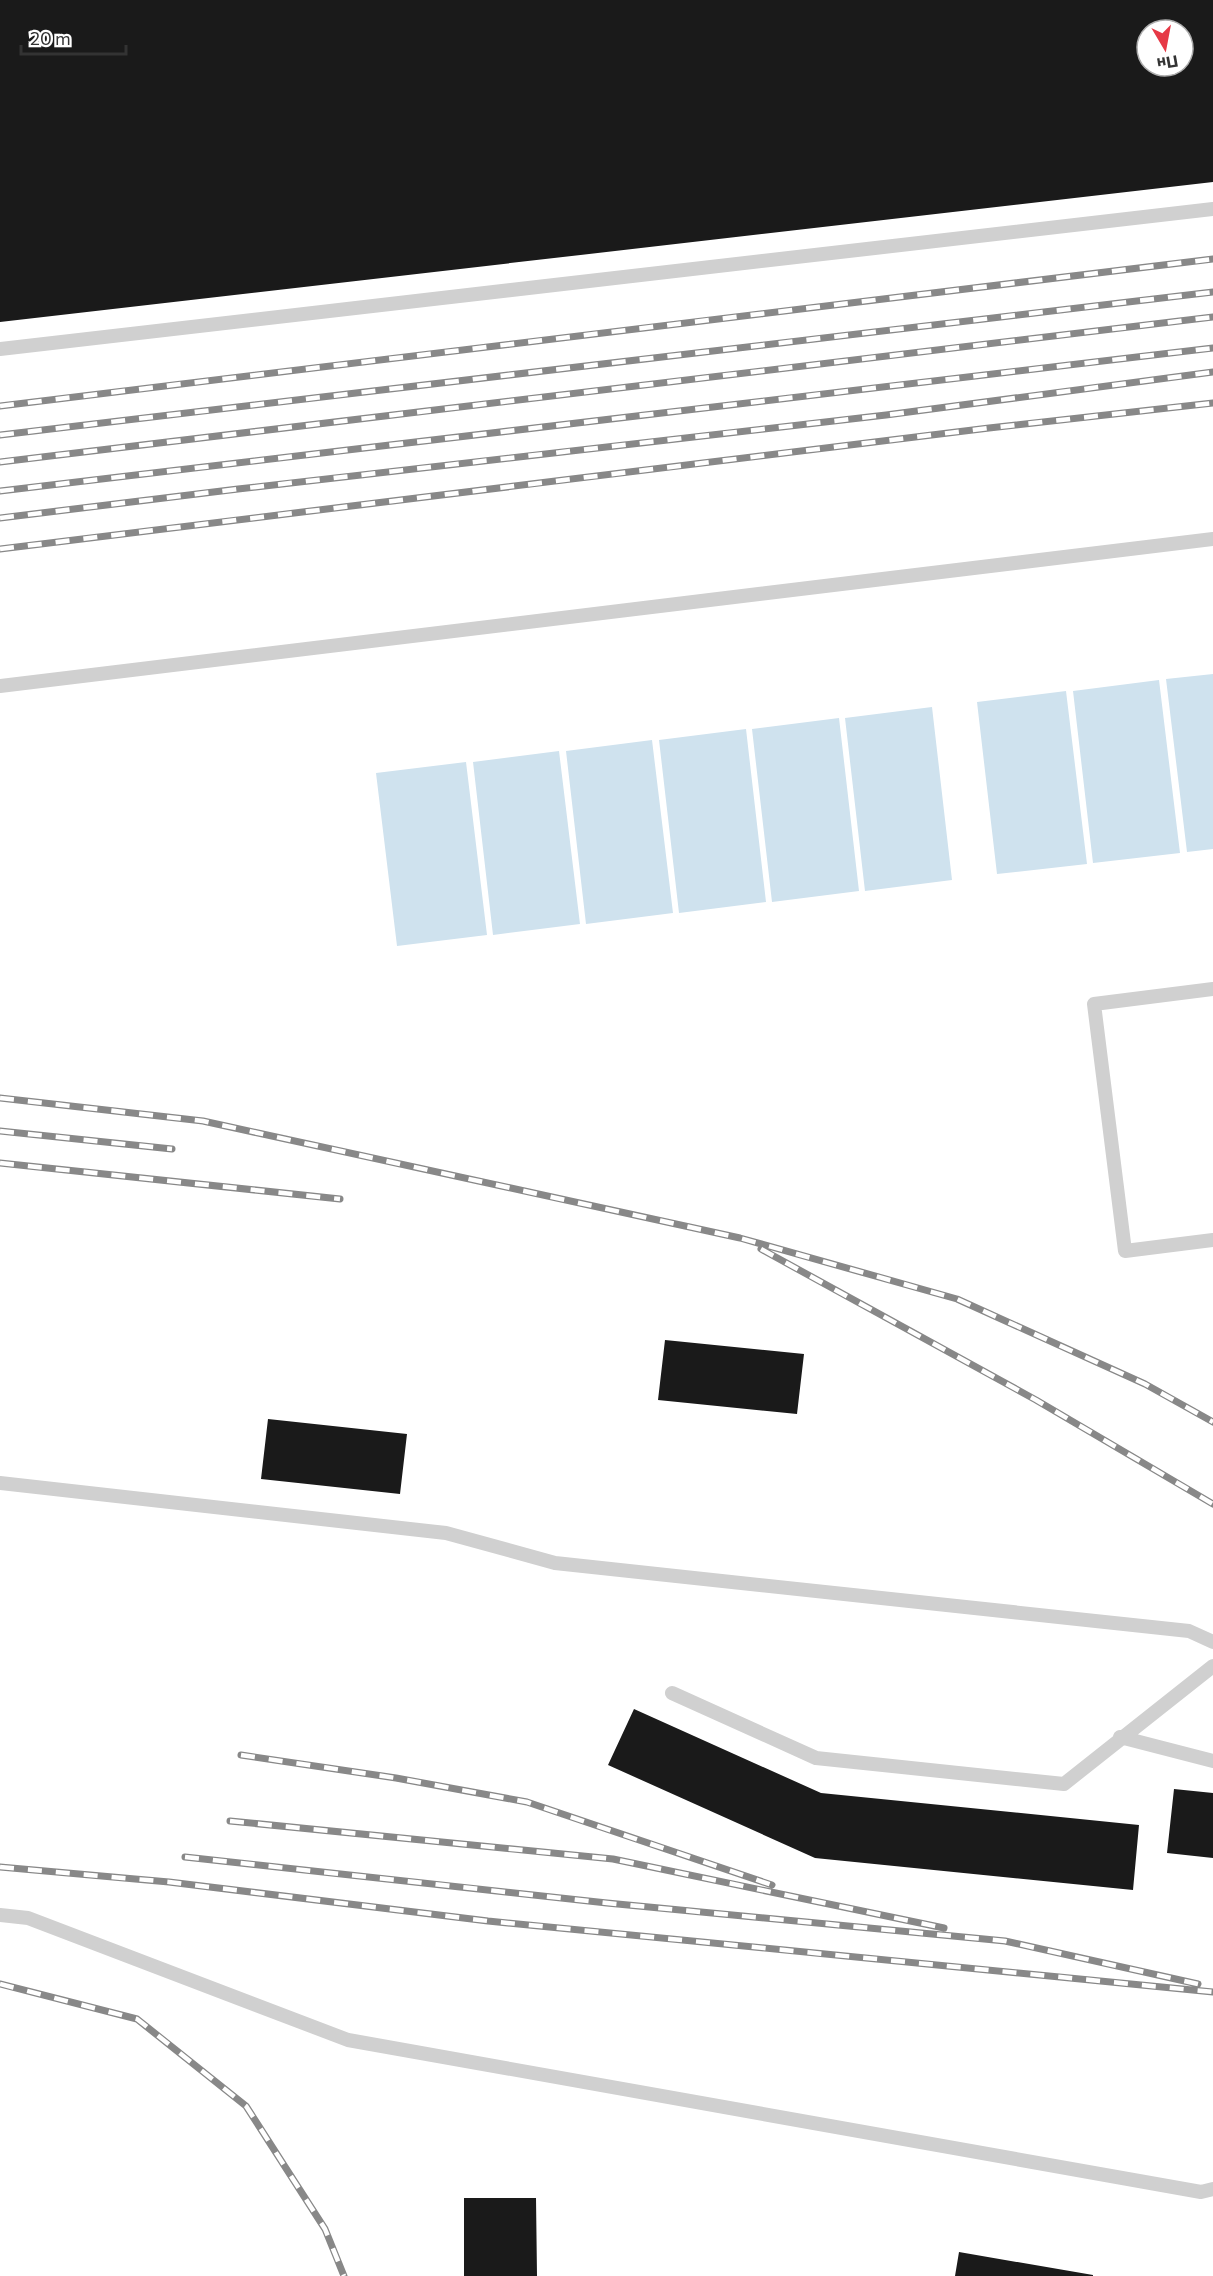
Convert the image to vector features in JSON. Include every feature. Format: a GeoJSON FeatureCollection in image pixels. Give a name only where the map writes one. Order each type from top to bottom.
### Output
{"type":"FeatureCollection","features":[{"type":"Feature","properties":{"kind":"lane"},"geometry":{"type":"LineString","coordinates":[[0,349],[1213,209]]}},
{"type":"Feature","properties":{"kind":"lane"},"geometry":{"type":"LineString","coordinates":[[0,686],[1213,539]]}},
{"type":"Feature","properties":{"kind":"lane"},"geometry":{"type":"LineString","coordinates":[[1213,989],[1094,1004],[1125,1251],[1213,1240]]}},
{"type":"Feature","properties":{"kind":"lane"},"geometry":{"type":"LineString","coordinates":[[0,1483],[446,1533],[555,1563],[1189,1631],[1213,1642]]}},
{"type":"Feature","properties":{"kind":"lane"},"geometry":{"type":"LineString","coordinates":[[672,1693],[816,1758],[1064,1784],[1120,1737],[1213,1666]]}},
{"type":"Feature","properties":{"kind":"lane"},"geometry":{"type":"LineString","coordinates":[[1120,1737],[1213,1761]]}},
{"type":"Feature","properties":{"kind":"lane"},"geometry":{"type":"LineString","coordinates":[[0,1916],[28,1918],[348,2040],[1201,2192],[1213,2189]]}},
{"type":"Feature","properties":{"kind":"water"},"geometry":{"type":"Polygon","coordinates":[[[1213,674],[1213,849],[1187,852],[1166,679],[1213,674]]]}},
{"type":"Feature","properties":{"kind":"water"},"geometry":{"type":"Polygon","coordinates":[[[1159,680],[1180,853],[1093,863],[1073,691],[1159,680]]]}},
{"type":"Feature","properties":{"kind":"water"},"geometry":{"type":"Polygon","coordinates":[[[1066,691],[1087,864],[997,874],[977,702],[1066,691]]]}},
{"type":"Feature","properties":{"kind":"water"},"geometry":{"type":"Polygon","coordinates":[[[932,707],[952,880],[865,891],[845,718],[932,707]]]}},
{"type":"Feature","properties":{"kind":"water"},"geometry":{"type":"Polygon","coordinates":[[[839,718],[859,891],[772,902],[752,729],[839,718]]]}},
{"type":"Feature","properties":{"kind":"water"},"geometry":{"type":"Polygon","coordinates":[[[746,729],[766,902],[679,913],[659,740],[746,729]]]}},
{"type":"Feature","properties":{"kind":"water"},"geometry":{"type":"Polygon","coordinates":[[[652,740],[673,913],[586,924],[566,751],[652,740]]]}},
{"type":"Feature","properties":{"kind":"water"},"geometry":{"type":"Polygon","coordinates":[[[559,751],[580,924],[493,935],[473,762],[559,751]]]}},
{"type":"Feature","properties":{"kind":"water"},"geometry":{"type":"Polygon","coordinates":[[[466,762],[487,935],[397,946],[376,773],[466,762]]]}},
{"type":"Feature","properties":{"kind":"building"},"geometry":{"type":"Polygon","coordinates":[[[0,0],[1213,0],[1213,182],[0,322],[0,0]]]}},
{"type":"Feature","properties":{"kind":"building"},"geometry":{"type":"Polygon","coordinates":[[[665,1340],[804,1354],[797,1414],[658,1400],[665,1340]]]}},
{"type":"Feature","properties":{"kind":"building"},"geometry":{"type":"Polygon","coordinates":[[[268,1419],[407,1434],[400,1494],[261,1479],[268,1419]]]}},
{"type":"Feature","properties":{"kind":"building"},"geometry":{"type":"Polygon","coordinates":[[[634,1709],[821,1793],[1139,1825],[1133,1890],[815,1858],[608,1765],[634,1709]]]}},
{"type":"Feature","properties":{"kind":"building"},"geometry":{"type":"Polygon","coordinates":[[[1174,1789],[1213,1793],[1213,1858],[1167,1853],[1174,1789]]]}},
{"type":"Feature","properties":{"kind":"building"},"geometry":{"type":"Polygon","coordinates":[[[464,2198],[536,2198],[537,2276],[464,2276],[464,2198]]]}},
{"type":"Feature","properties":{"kind":"building"},"geometry":{"type":"Polygon","coordinates":[[[959,2252],[1093,2275],[1093,2276],[955,2276],[959,2252]]]}},
{"type":"Feature","properties":{"kind":"railway"},"geometry":{"type":"LineString","coordinates":[[0,406],[1213,259]]}},
{"type":"Feature","properties":{"kind":"railway"},"geometry":{"type":"LineString","coordinates":[[0,435],[1213,292]]}},
{"type":"Feature","properties":{"kind":"railway"},"geometry":{"type":"LineString","coordinates":[[0,462],[1213,317]]}},
{"type":"Feature","properties":{"kind":"railway"},"geometry":{"type":"LineString","coordinates":[[0,491],[1213,348]]}},
{"type":"Feature","properties":{"kind":"railway"},"geometry":{"type":"LineString","coordinates":[[0,518],[886,415],[1213,372]]}},
{"type":"Feature","properties":{"kind":"railway"},"geometry":{"type":"LineString","coordinates":[[0,549],[989,428],[1213,403]]}},
{"type":"Feature","properties":{"kind":"railway"},"geometry":{"type":"LineString","coordinates":[[0,1098],[203,1121],[740,1238],[957,1299],[1145,1384],[1213,1422]]}},
{"type":"Feature","properties":{"kind":"railway"},"geometry":{"type":"LineString","coordinates":[[0,1131],[172,1149]]}},
{"type":"Feature","properties":{"kind":"railway"},"geometry":{"type":"LineString","coordinates":[[0,1163],[340,1199]]}},
{"type":"Feature","properties":{"kind":"railway"},"geometry":{"type":"LineString","coordinates":[[761,1249],[1036,1400],[1213,1504]]}},
{"type":"Feature","properties":{"kind":"railway"},"geometry":{"type":"LineString","coordinates":[[241,1755],[396,1778],[527,1802],[772,1885]]}},
{"type":"Feature","properties":{"kind":"railway"},"geometry":{"type":"LineString","coordinates":[[230,1821],[613,1859],[944,1928]]}},
{"type":"Feature","properties":{"kind":"railway"},"geometry":{"type":"LineString","coordinates":[[185,1857],[607,1903],[1005,1941],[1198,1984]]}},
{"type":"Feature","properties":{"kind":"railway"},"geometry":{"type":"LineString","coordinates":[[0,1867],[169,1882],[488,1921],[1213,1992]]}},
{"type":"Feature","properties":{"kind":"railway"},"geometry":{"type":"LineString","coordinates":[[0,1984],[137,2019],[246,2106],[325,2229],[344,2276]]}}]}
